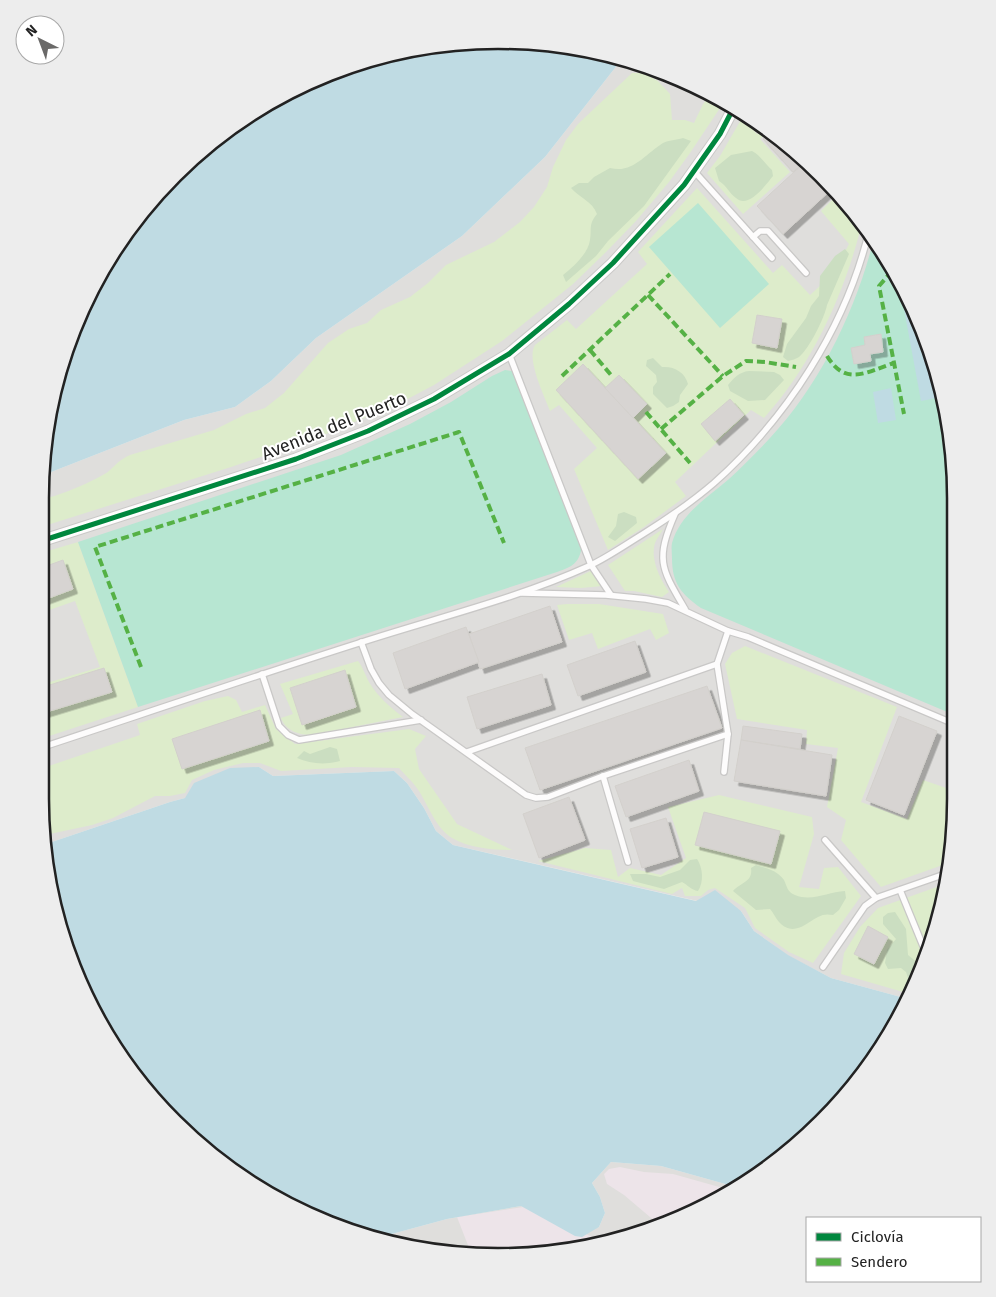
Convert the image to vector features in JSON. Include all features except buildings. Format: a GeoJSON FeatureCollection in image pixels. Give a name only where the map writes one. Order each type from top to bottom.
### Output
{"type":"FeatureCollection","features":[{"type":"Feature","properties":{"kind":"street","name":"Avenida del Puerto"},"geometry":{"type":"LineString","coordinates":[[49,538],[296,459],[368,431],[434,398],[509,354],[569,304],[613,263],[684,185],[720,134],[730,113]]}},
{"type":"Feature","properties":{"kind":"lane"},"geometry":{"type":"LineString","coordinates":[[694,171],[772,258]]}},
{"type":"Feature","properties":{"kind":"lane"},"geometry":{"type":"LineString","coordinates":[[753,237],[760,231],[768,231],[806,273]]}},
{"type":"Feature","properties":{"kind":"lane"},"geometry":{"type":"LineString","coordinates":[[49,745],[360,642],[517,593],[591,565],[626,545],[676,512],[713,484],[771,422],[802,383],[825,343],[846,300],[866,240]]}},
{"type":"Feature","properties":{"kind":"lane"},"geometry":{"type":"LineString","coordinates":[[509,354],[591,565],[611,595]]}},
{"type":"Feature","properties":{"kind":"lane"},"geometry":{"type":"LineString","coordinates":[[676,512],[666,533],[662,566],[685,610]]}},
{"type":"Feature","properties":{"kind":"lane"},"geometry":{"type":"LineString","coordinates":[[517,593],[611,595],[668,603],[728,631],[748,637],[947,722]]}},
{"type":"Feature","properties":{"kind":"lane"},"geometry":{"type":"LineString","coordinates":[[724,772],[728,734],[717,664],[728,631]]}},
{"type":"Feature","properties":{"kind":"lane"},"geometry":{"type":"LineString","coordinates":[[360,642],[378,683],[389,695],[526,795],[536,798],[548,797],[603,776],[728,734]]}},
{"type":"Feature","properties":{"kind":"lane"},"geometry":{"type":"LineString","coordinates":[[467,752],[717,664]]}},
{"type":"Feature","properties":{"kind":"lane"},"geometry":{"type":"LineString","coordinates":[[262,674],[279,726],[288,735],[299,740],[421,720]]}},
{"type":"Feature","properties":{"kind":"lane"},"geometry":{"type":"LineString","coordinates":[[603,776],[628,862]]}},
{"type":"Feature","properties":{"kind":"lane"},"geometry":{"type":"LineString","coordinates":[[825,840],[876,898]]}},
{"type":"Feature","properties":{"kind":"lane"},"geometry":{"type":"LineString","coordinates":[[823,967],[865,906],[876,898],[941,876]]}},
{"type":"Feature","properties":{"kind":"lane"},"geometry":{"type":"LineString","coordinates":[[900,890],[922,945]]}},
{"type":"Feature","properties":{"kind":"shaded area"},"geometry":{"type":"Polygon","coordinates":[[[617,65],[670,83],[697,95],[748,124],[816,180],[872,248],[901,299],[913,326],[932,382],[939,410],[946,469],[947,799],[946,828],[939,887],[923,943],[901,997],[831,978],[787,955],[754,931],[741,911],[453,845],[436,831],[424,808],[407,783],[394,771],[273,776],[259,767],[185,798],[51,842],[49,799],[50,473],[184,420],[235,407],[271,381],[316,338],[462,236],[545,157],[617,65]]]}},
{"type":"Feature","properties":{"kind":"shaded area"},"geometry":{"type":"Polygon","coordinates":[[[611,1162],[661,1166],[728,1185],[670,1214],[614,1233],[586,1240],[527,1247],[498,1248],[439,1244],[389,1235],[447,1219],[521,1206],[575,1236],[599,1227],[605,1213],[600,1197],[592,1183],[611,1162]]]}},
{"type":"Feature","properties":{"kind":"shaded area"},"geometry":{"type":"Polygon","coordinates":[[[620,1167],[644,1172],[673,1174],[723,1188],[697,1202],[653,1220],[624,1195],[607,1184],[604,1174],[609,1169],[620,1167]]]}},
{"type":"Feature","properties":{"kind":"shaded area"},"geometry":{"type":"Polygon","coordinates":[[[530,1206],[594,1238],[527,1247],[469,1247],[457,1217],[530,1206]]]}},
{"type":"Feature","properties":{"kind":"green space"},"geometry":{"type":"Polygon","coordinates":[[[632,73],[647,75],[658,81],[670,94],[672,120],[685,120],[694,123],[706,100],[720,108],[669,182],[636,221],[573,284],[502,341],[434,385],[400,403],[319,437],[49,524],[49,497],[96,479],[130,455],[214,430],[246,414],[265,408],[284,393],[328,343],[349,329],[367,323],[381,310],[410,297],[446,265],[494,242],[520,222],[534,207],[547,187],[553,167],[566,140],[578,124],[632,73]]]}},
{"type":"Feature","properties":{"kind":"green space"},"geometry":{"type":"Polygon","coordinates":[[[741,120],[757,134],[759,133],[763,136],[760,139],[790,172],[743,214],[707,173],[720,156],[741,120]]]}},
{"type":"Feature","properties":{"kind":"green space"},"geometry":{"type":"Polygon","coordinates":[[[683,138],[691,141],[644,206],[608,241],[596,256],[566,282],[563,275],[583,255],[589,245],[591,224],[597,214],[589,203],[571,188],[579,183],[588,183],[594,177],[610,168],[618,169],[632,166],[663,143],[683,138]]]}},
{"type":"Feature","properties":{"kind":"green space"},"geometry":{"type":"Polygon","coordinates":[[[752,151],[772,170],[773,176],[751,199],[741,201],[719,181],[715,168],[731,155],[752,151]]]}},
{"type":"Feature","properties":{"kind":"green space"},"geometry":{"type":"Polygon","coordinates":[[[697,188],[773,273],[782,265],[810,295],[833,274],[849,244],[821,211],[833,199],[860,232],[846,276],[825,327],[797,375],[781,397],[764,418],[751,410],[675,482],[686,496],[644,527],[608,550],[574,469],[597,448],[559,405],[550,411],[534,368],[533,351],[535,345],[567,320],[576,329],[647,264],[638,252],[697,188]]]}},
{"type":"Feature","properties":{"kind":"green space"},"geometry":{"type":"Polygon","coordinates":[[[698,203],[769,284],[720,328],[649,247],[698,203]]]}},
{"type":"Feature","properties":{"kind":"green space"},"geometry":{"type":"Polygon","coordinates":[[[872,247],[901,299],[913,326],[932,382],[939,410],[946,469],[947,498],[947,712],[701,608],[683,593],[676,581],[672,567],[672,543],[681,523],[696,507],[750,459],[788,417],[805,394],[820,370],[847,318],[872,247]]]}},
{"type":"Feature","properties":{"kind":"green space"},"geometry":{"type":"Polygon","coordinates":[[[845,249],[849,254],[816,332],[803,353],[798,358],[788,361],[783,357],[787,344],[819,296],[820,276],[835,256],[845,249]]]}},
{"type":"Feature","properties":{"kind":"green space"},"geometry":{"type":"Polygon","coordinates":[[[653,358],[662,367],[671,368],[682,373],[687,380],[688,384],[680,395],[679,402],[673,406],[667,408],[653,394],[653,387],[657,382],[656,375],[646,366],[647,360],[653,358]]]}},
{"type":"Feature","properties":{"kind":"green space"},"geometry":{"type":"Polygon","coordinates":[[[505,370],[512,371],[517,378],[582,546],[579,557],[574,564],[557,572],[138,707],[78,542],[341,455],[410,424],[505,370]]]}},
{"type":"Feature","properties":{"kind":"green space"},"geometry":{"type":"Polygon","coordinates":[[[749,371],[774,372],[784,380],[765,400],[748,401],[730,391],[728,385],[740,374],[749,371]]]}},
{"type":"Feature","properties":{"kind":"green space"},"geometry":{"type":"Polygon","coordinates":[[[624,512],[636,517],[637,523],[615,541],[608,537],[616,526],[618,514],[624,512]]]}},
{"type":"Feature","properties":{"kind":"green space"},"geometry":{"type":"Polygon","coordinates":[[[663,529],[655,543],[654,556],[659,575],[669,592],[662,597],[625,591],[608,565],[663,529]]]}},
{"type":"Feature","properties":{"kind":"green space"},"geometry":{"type":"Polygon","coordinates":[[[78,542],[138,707],[49,736],[49,682],[100,667],[75,601],[49,610],[49,551],[78,542]]]}},
{"type":"Feature","properties":{"kind":"green space"},"geometry":{"type":"Polygon","coordinates":[[[593,570],[603,586],[581,588],[556,587],[593,570]]]}},
{"type":"Feature","properties":{"kind":"green space"},"geometry":{"type":"Polygon","coordinates":[[[599,604],[663,614],[669,633],[656,640],[650,629],[598,649],[592,633],[569,640],[557,605],[599,604]]]}},
{"type":"Feature","properties":{"kind":"green space"},"geometry":{"type":"Polygon","coordinates":[[[745,646],[897,707],[861,802],[907,819],[923,780],[947,788],[946,828],[942,865],[881,887],[841,840],[846,820],[827,807],[838,748],[806,744],[807,730],[737,719],[725,664],[732,653],[745,646]]]}},
{"type":"Feature","properties":{"kind":"green space"},"geometry":{"type":"Polygon","coordinates":[[[358,661],[376,692],[403,717],[312,735],[298,733],[286,726],[281,718],[293,714],[280,684],[358,661]]]}},
{"type":"Feature","properties":{"kind":"green space"},"geometry":{"type":"Polygon","coordinates":[[[228,696],[236,700],[242,712],[265,705],[276,729],[295,744],[409,729],[426,736],[415,749],[419,769],[457,824],[512,850],[473,846],[446,834],[433,817],[417,788],[399,768],[352,767],[281,771],[260,763],[243,763],[214,770],[192,780],[185,793],[155,796],[113,818],[92,825],[51,834],[49,766],[140,735],[137,724],[205,701],[228,696]]]}},
{"type":"Feature","properties":{"kind":"green space"},"geometry":{"type":"Polygon","coordinates":[[[330,747],[337,749],[340,761],[318,763],[307,762],[297,758],[304,751],[310,754],[330,747]]]}},
{"type":"Feature","properties":{"kind":"green space"},"geometry":{"type":"Polygon","coordinates":[[[719,795],[812,817],[814,834],[799,887],[819,889],[824,868],[838,867],[861,896],[813,963],[789,952],[755,928],[745,908],[715,888],[708,890],[701,896],[685,896],[682,888],[672,894],[538,861],[585,848],[611,850],[618,877],[630,868],[661,875],[686,858],[668,807],[719,795]]]}},
{"type":"Feature","properties":{"kind":"green space"},"geometry":{"type":"Polygon","coordinates":[[[697,859],[702,875],[698,891],[691,889],[682,882],[664,889],[633,881],[630,874],[646,874],[660,877],[680,870],[690,860],[697,859]]]}},
{"type":"Feature","properties":{"kind":"green space"},"geometry":{"type":"Polygon","coordinates":[[[756,865],[778,874],[792,894],[801,897],[814,897],[845,891],[846,898],[839,910],[833,915],[822,915],[804,926],[789,929],[779,922],[770,909],[756,910],[733,891],[748,879],[751,868],[756,865]]]}},
{"type":"Feature","properties":{"kind":"green space"},"geometry":{"type":"Polygon","coordinates":[[[939,886],[923,943],[904,992],[841,974],[844,953],[860,927],[878,908],[939,886]]]}},
{"type":"Feature","properties":{"kind":"green space"},"geometry":{"type":"Polygon","coordinates":[[[895,912],[906,929],[908,955],[916,962],[906,986],[908,978],[906,972],[901,968],[888,969],[885,963],[887,950],[896,939],[883,924],[883,917],[888,913],[895,912]]]}},
{"type":"Feature","properties":{"kind":"water"},"geometry":{"type":"Polygon","coordinates":[[[469,50],[527,50],[586,57],[617,65],[545,157],[462,236],[316,338],[271,381],[235,407],[184,420],[50,473],[57,410],[64,382],[83,326],[95,299],[124,248],[160,202],[202,160],[248,124],[299,95],[354,73],[410,57],[469,50]]]}},
{"type":"Feature","properties":{"kind":"water"},"geometry":{"type":"Polygon","coordinates":[[[904,309],[913,326],[936,398],[921,401],[904,309]]]}},
{"type":"Feature","properties":{"kind":"water"},"geometry":{"type":"Polygon","coordinates":[[[891,388],[896,420],[878,423],[873,392],[891,388]]]}},
{"type":"Feature","properties":{"kind":"water"},"geometry":{"type":"Polygon","coordinates":[[[259,767],[273,776],[394,771],[407,783],[424,808],[436,831],[453,845],[696,901],[715,890],[741,911],[754,931],[788,955],[831,978],[901,997],[872,1049],[816,1117],[748,1173],[728,1185],[661,1166],[611,1162],[592,1183],[600,1197],[605,1213],[599,1227],[582,1237],[575,1236],[521,1206],[447,1219],[389,1235],[354,1224],[299,1202],[248,1173],[180,1117],[124,1049],[109,1024],[83,971],[64,915],[57,887],[51,842],[185,798],[194,783],[230,768],[259,767]]]}},
{"type":"Feature","properties":{"kind":"marked path"},"geometry":{"type":"LineString","coordinates":[[562,376],[670,274]]}},
{"type":"Feature","properties":{"kind":"marked path"},"geometry":{"type":"LineString","coordinates":[[888,275],[879,286],[904,414]]}},
{"type":"Feature","properties":{"kind":"marked path"},"geometry":{"type":"LineString","coordinates":[[648,295],[723,376]]}},
{"type":"Feature","properties":{"kind":"marked path"},"geometry":{"type":"LineString","coordinates":[[590,350],[611,375]]}},
{"type":"Feature","properties":{"kind":"marked path"},"geometry":{"type":"LineString","coordinates":[[827,356],[834,366],[849,374],[866,373],[894,363]]}},
{"type":"Feature","properties":{"kind":"marked path"},"geometry":{"type":"LineString","coordinates":[[661,429],[723,376],[746,361],[796,367]]}},
{"type":"Feature","properties":{"kind":"marked path"},"geometry":{"type":"LineString","coordinates":[[646,412],[690,463]]}},
{"type":"Feature","properties":{"kind":"marked path"},"geometry":{"type":"LineString","coordinates":[[141,667],[95,547],[459,432],[504,543]]}},
{"type":"Feature","properties":{"kind":"cycle path"},"geometry":{"type":"LineString","coordinates":[[49,538],[296,459],[368,431],[434,399],[509,354],[569,304],[613,263],[684,185],[720,134],[731,114]]}}]}
